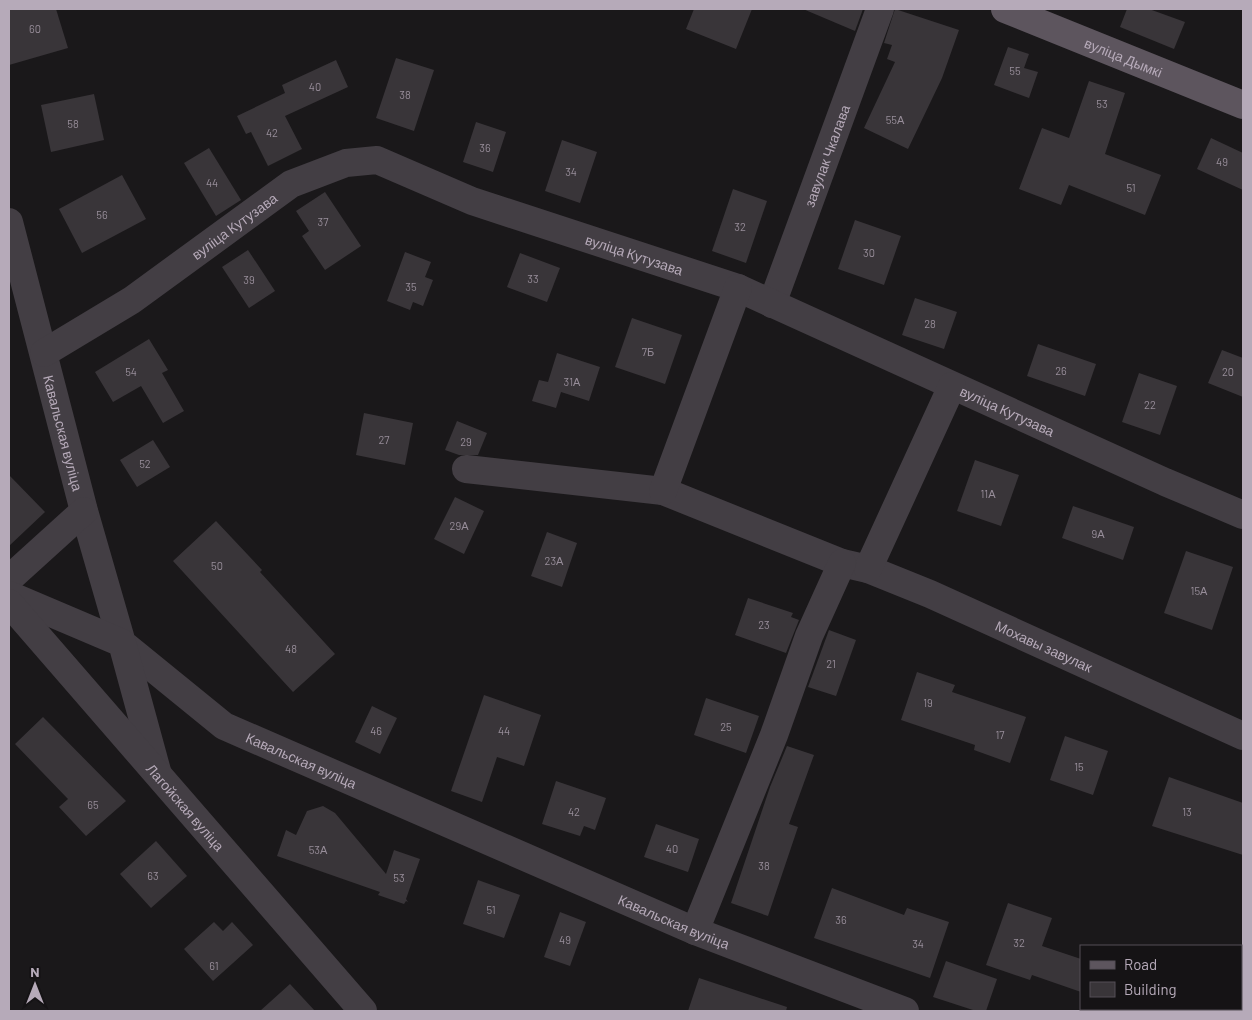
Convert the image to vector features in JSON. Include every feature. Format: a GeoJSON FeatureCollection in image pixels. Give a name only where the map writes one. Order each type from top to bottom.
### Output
{"type":"FeatureCollection","features":[{"type":"Feature","properties":{"kind":"main road","name":"вуліца Дымкі"},"geometry":{"type":"LineString","coordinates":[[1004,9],[1243,105]]}},
{"type":"Feature","properties":{"kind":"street","name":"завулак Чкалава"},"geometry":{"type":"LineString","coordinates":[[772,304],[880,9]]}},
{"type":"Feature","properties":{"kind":"street","name":"вуліца Кутузава"},"geometry":{"type":"LineString","coordinates":[[44,353],[132,300],[291,184],[346,163],[377,160],[472,201],[738,288],[1165,482],[1243,515]]}},
{"type":"Feature","properties":{"kind":"street","name":"Кавальская вуліца"},"geometry":{"type":"LineString","coordinates":[[9,222],[84,511],[122,643],[224,726],[695,931],[905,1011]]}},
{"type":"Feature","properties":{"kind":"street"},"geometry":{"type":"LineString","coordinates":[[663,491],[738,288]]}},
{"type":"Feature","properties":{"kind":"street"},"geometry":{"type":"LineString","coordinates":[[868,569],[952,386]]}},
{"type":"Feature","properties":{"kind":"street","name":"Мохавы завулак"},"geometry":{"type":"LineString","coordinates":[[466,469],[663,491],[842,563],[868,569],[930,594],[1243,736]]}},
{"type":"Feature","properties":{"kind":"street"},"geometry":{"type":"LineString","coordinates":[[9,580],[84,511]]}},
{"type":"Feature","properties":{"kind":"street"},"geometry":{"type":"LineString","coordinates":[[695,931],[774,735],[809,636],[842,563]]}},
{"type":"Feature","properties":{"kind":"street"},"geometry":{"type":"LineString","coordinates":[[9,595],[122,643],[159,777]]}},
{"type":"Feature","properties":{"kind":"street","name":"Лагойская вуліца"},"geometry":{"type":"LineString","coordinates":[[9,603],[363,1011]]}},
{"type":"Feature","properties":{"kind":"building"},"geometry":{"type":"Polygon","coordinates":[[[9,9],[56,9],[68,48],[9,65],[9,9]]]}},
{"type":"Feature","properties":{"kind":"building"},"geometry":{"type":"Polygon","coordinates":[[[694,9],[752,9],[736,49],[686,29],[694,9]]]}},
{"type":"Feature","properties":{"kind":"building"},"geometry":{"type":"Polygon","coordinates":[[[803,9],[863,9],[855,31],[803,9]]]}},
{"type":"Feature","properties":{"kind":"building"},"geometry":{"type":"Polygon","coordinates":[[[895,9],[959,30],[942,78],[908,149],[864,128],[895,62],[887,59],[892,45],[884,43],[895,9]]]}},
{"type":"Feature","properties":{"kind":"building"},"geometry":{"type":"Polygon","coordinates":[[[1127,9],[1149,9],[1185,22],[1174,49],[1120,27],[1127,9]]]}},
{"type":"Feature","properties":{"kind":"building"},"geometry":{"type":"Polygon","coordinates":[[[1008,47],[1029,54],[1024,68],[1038,72],[1029,98],[994,85],[1008,47]]]}},
{"type":"Feature","properties":{"kind":"building"},"geometry":{"type":"Polygon","coordinates":[[[396,58],[434,70],[414,131],[376,118],[396,58]]]}},
{"type":"Feature","properties":{"kind":"building"},"geometry":{"type":"Polygon","coordinates":[[[336,60],[348,87],[285,116],[302,149],[268,166],[251,132],[246,134],[237,116],[285,93],[282,85],[336,60]]]}},
{"type":"Feature","properties":{"kind":"building"},"geometry":{"type":"Polygon","coordinates":[[[1089,81],[1125,93],[1105,154],[1161,175],[1145,215],[1069,185],[1061,205],[1019,189],[1042,128],[1069,138],[1089,81]]]}},
{"type":"Feature","properties":{"kind":"building"},"geometry":{"type":"Polygon","coordinates":[[[94,94],[104,140],[51,152],[41,105],[94,94]]]}},
{"type":"Feature","properties":{"kind":"building"},"geometry":{"type":"Polygon","coordinates":[[[476,122],[506,132],[493,172],[463,162],[476,122]]]}},
{"type":"Feature","properties":{"kind":"building"},"geometry":{"type":"Polygon","coordinates":[[[1211,138],[1243,153],[1243,190],[1197,169],[1211,138]]]}},
{"type":"Feature","properties":{"kind":"building"},"geometry":{"type":"Polygon","coordinates":[[[562,140],[597,152],[580,203],[545,191],[562,140]]]}},
{"type":"Feature","properties":{"kind":"building"},"geometry":{"type":"Polygon","coordinates":[[[209,148],[241,200],[216,216],[184,163],[209,148]]]}},
{"type":"Feature","properties":{"kind":"building"},"geometry":{"type":"Polygon","coordinates":[[[122,175],[146,219],[82,253],[59,209],[122,175]]]}},
{"type":"Feature","properties":{"kind":"building"},"geometry":{"type":"Polygon","coordinates":[[[733,189],[767,201],[746,263],[712,251],[733,189]]]}},
{"type":"Feature","properties":{"kind":"building"},"geometry":{"type":"Polygon","coordinates":[[[325,192],[361,246],[325,270],[302,236],[309,231],[296,211],[325,192]]]}},
{"type":"Feature","properties":{"kind":"building"},"geometry":{"type":"Polygon","coordinates":[[[855,220],[901,236],[884,285],[838,269],[855,220]]]}},
{"type":"Feature","properties":{"kind":"building"},"geometry":{"type":"Polygon","coordinates":[[[248,250],[275,291],[249,308],[222,267],[248,250]]]}},
{"type":"Feature","properties":{"kind":"building"},"geometry":{"type":"Polygon","coordinates":[[[405,252],[431,262],[425,277],[433,280],[423,306],[413,302],[410,310],[387,301],[405,252]]]}},
{"type":"Feature","properties":{"kind":"building"},"geometry":{"type":"Polygon","coordinates":[[[520,253],[560,268],[547,302],[507,287],[520,253]]]}},
{"type":"Feature","properties":{"kind":"building"},"geometry":{"type":"Polygon","coordinates":[[[915,298],[957,312],[944,349],[902,335],[915,298]]]}},
{"type":"Feature","properties":{"kind":"building"},"geometry":{"type":"Polygon","coordinates":[[[632,318],[682,335],[665,384],[615,367],[632,318]]]}},
{"type":"Feature","properties":{"kind":"building"},"geometry":{"type":"Polygon","coordinates":[[[149,339],[168,370],[162,373],[184,411],[163,423],[141,386],[113,402],[95,372],[149,339]]]}},
{"type":"Feature","properties":{"kind":"building"},"geometry":{"type":"Polygon","coordinates":[[[1038,344],[1096,364],[1085,396],[1027,376],[1038,344]]]}},
{"type":"Feature","properties":{"kind":"building"},"geometry":{"type":"Polygon","coordinates":[[[1222,350],[1243,358],[1243,397],[1208,383],[1222,350]]]}},
{"type":"Feature","properties":{"kind":"building"},"geometry":{"type":"Polygon","coordinates":[[[557,353],[600,367],[589,401],[561,392],[556,408],[532,401],[539,380],[548,382],[557,353]]]}},
{"type":"Feature","properties":{"kind":"building"},"geometry":{"type":"Polygon","coordinates":[[[1139,373],[1177,386],[1160,435],[1122,422],[1139,373]]]}},
{"type":"Feature","properties":{"kind":"building"},"geometry":{"type":"Polygon","coordinates":[[[364,413],[413,423],[405,465],[356,455],[364,413]]]}},
{"type":"Feature","properties":{"kind":"building"},"geometry":{"type":"Polygon","coordinates":[[[457,421],[487,433],[478,455],[459,455],[445,450],[457,421]]]}},
{"type":"Feature","properties":{"kind":"building"},"geometry":{"type":"Polygon","coordinates":[[[153,440],[170,467],[137,487],[120,460],[153,440]]]}},
{"type":"Feature","properties":{"kind":"building"},"geometry":{"type":"Polygon","coordinates":[[[975,460],[1019,475],[1001,526],[957,511],[975,460]]]}},
{"type":"Feature","properties":{"kind":"building"},"geometry":{"type":"Polygon","coordinates":[[[9,475],[45,512],[9,546],[9,475]]]}},
{"type":"Feature","properties":{"kind":"building"},"geometry":{"type":"Polygon","coordinates":[[[455,497],[484,511],[464,554],[434,539],[455,497]]]}},
{"type":"Feature","properties":{"kind":"building"},"geometry":{"type":"Polygon","coordinates":[[[1073,506],[1134,527],[1123,560],[1062,538],[1073,506]]]}},
{"type":"Feature","properties":{"kind":"building"},"geometry":{"type":"Polygon","coordinates":[[[216,521],[262,570],[260,572],[335,654],[293,692],[173,561],[216,521]]]}},
{"type":"Feature","properties":{"kind":"building"},"geometry":{"type":"Polygon","coordinates":[[[547,532],[577,543],[562,587],[531,576],[547,532]]]}},
{"type":"Feature","properties":{"kind":"building"},"geometry":{"type":"Polygon","coordinates":[[[1186,551],[1233,567],[1212,630],[1164,613],[1186,551]]]}},
{"type":"Feature","properties":{"kind":"building"},"geometry":{"type":"Polygon","coordinates":[[[748,598],[793,613],[791,617],[799,620],[786,653],[735,635],[748,598]]]}},
{"type":"Feature","properties":{"kind":"building"},"geometry":{"type":"Polygon","coordinates":[[[829,630],[856,640],[836,696],[808,687],[829,630]]]}},
{"type":"Feature","properties":{"kind":"building"},"geometry":{"type":"Polygon","coordinates":[[[917,672],[955,685],[952,692],[1026,717],[1010,763],[974,750],[975,745],[901,720],[917,672]]]}},
{"type":"Feature","properties":{"kind":"building"},"geometry":{"type":"Polygon","coordinates":[[[484,695],[541,715],[524,766],[497,757],[482,802],[451,791],[484,695]]]}},
{"type":"Feature","properties":{"kind":"building"},"geometry":{"type":"Polygon","coordinates":[[[706,698],[759,716],[746,753],[694,735],[706,698]]]}},
{"type":"Feature","properties":{"kind":"building"},"geometry":{"type":"Polygon","coordinates":[[[372,706],[397,718],[380,754],[355,742],[372,706]]]}},
{"type":"Feature","properties":{"kind":"building"},"geometry":{"type":"Polygon","coordinates":[[[43,717],[126,801],[86,836],[59,807],[68,799],[15,744],[43,717]]]}},
{"type":"Feature","properties":{"kind":"building"},"geometry":{"type":"Polygon","coordinates":[[[1065,736],[1108,751],[1093,795],[1050,780],[1065,736]]]}},
{"type":"Feature","properties":{"kind":"building"},"geometry":{"type":"Polygon","coordinates":[[[787,746],[814,755],[789,824],[798,827],[768,916],[731,903],[770,787],[787,746]]]}},
{"type":"Feature","properties":{"kind":"building"},"geometry":{"type":"Polygon","coordinates":[[[1169,777],[1243,803],[1243,855],[1152,826],[1169,777]]]}},
{"type":"Feature","properties":{"kind":"building"},"geometry":{"type":"Polygon","coordinates":[[[556,781],[606,798],[595,830],[584,826],[580,836],[542,824],[556,781]]]}},
{"type":"Feature","properties":{"kind":"building"},"geometry":{"type":"Polygon","coordinates":[[[323,806],[335,813],[386,874],[394,850],[420,859],[406,899],[408,902],[406,901],[404,904],[378,895],[380,892],[277,856],[286,830],[296,835],[307,811],[323,806]]]}},
{"type":"Feature","properties":{"kind":"building"},"geometry":{"type":"Polygon","coordinates":[[[656,824],[699,839],[688,872],[644,857],[656,824]]]}},
{"type":"Feature","properties":{"kind":"building"},"geometry":{"type":"Polygon","coordinates":[[[156,841],[187,876],[151,908],[120,874],[156,841]]]}},
{"type":"Feature","properties":{"kind":"building"},"geometry":{"type":"Polygon","coordinates":[[[478,880],[520,895],[504,938],[463,924],[478,880]]]}},
{"type":"Feature","properties":{"kind":"building"},"geometry":{"type":"Polygon","coordinates":[[[832,888],[904,915],[907,908],[949,922],[930,978],[814,938],[832,888]]]}},
{"type":"Feature","properties":{"kind":"building"},"geometry":{"type":"Polygon","coordinates":[[[1008,903],[1052,918],[1042,946],[1080,959],[1080,992],[1032,975],[1030,980],[986,965],[1008,903]]]}},
{"type":"Feature","properties":{"kind":"building"},"geometry":{"type":"Polygon","coordinates":[[[560,912],[586,922],[570,966],[544,957],[560,912]]]}},
{"type":"Feature","properties":{"kind":"building"},"geometry":{"type":"Polygon","coordinates":[[[214,922],[223,931],[232,922],[253,945],[213,981],[184,949],[214,922]]]}},
{"type":"Feature","properties":{"kind":"building"},"geometry":{"type":"Polygon","coordinates":[[[946,961],[997,979],[986,1011],[976,1011],[933,997],[946,961]]]}},
{"type":"Feature","properties":{"kind":"building"},"geometry":{"type":"Polygon","coordinates":[[[699,978],[787,1007],[786,1011],[688,1011],[699,978]]]}},
{"type":"Feature","properties":{"kind":"building"},"geometry":{"type":"Polygon","coordinates":[[[290,984],[315,1011],[260,1011],[290,984]]]}}]}
